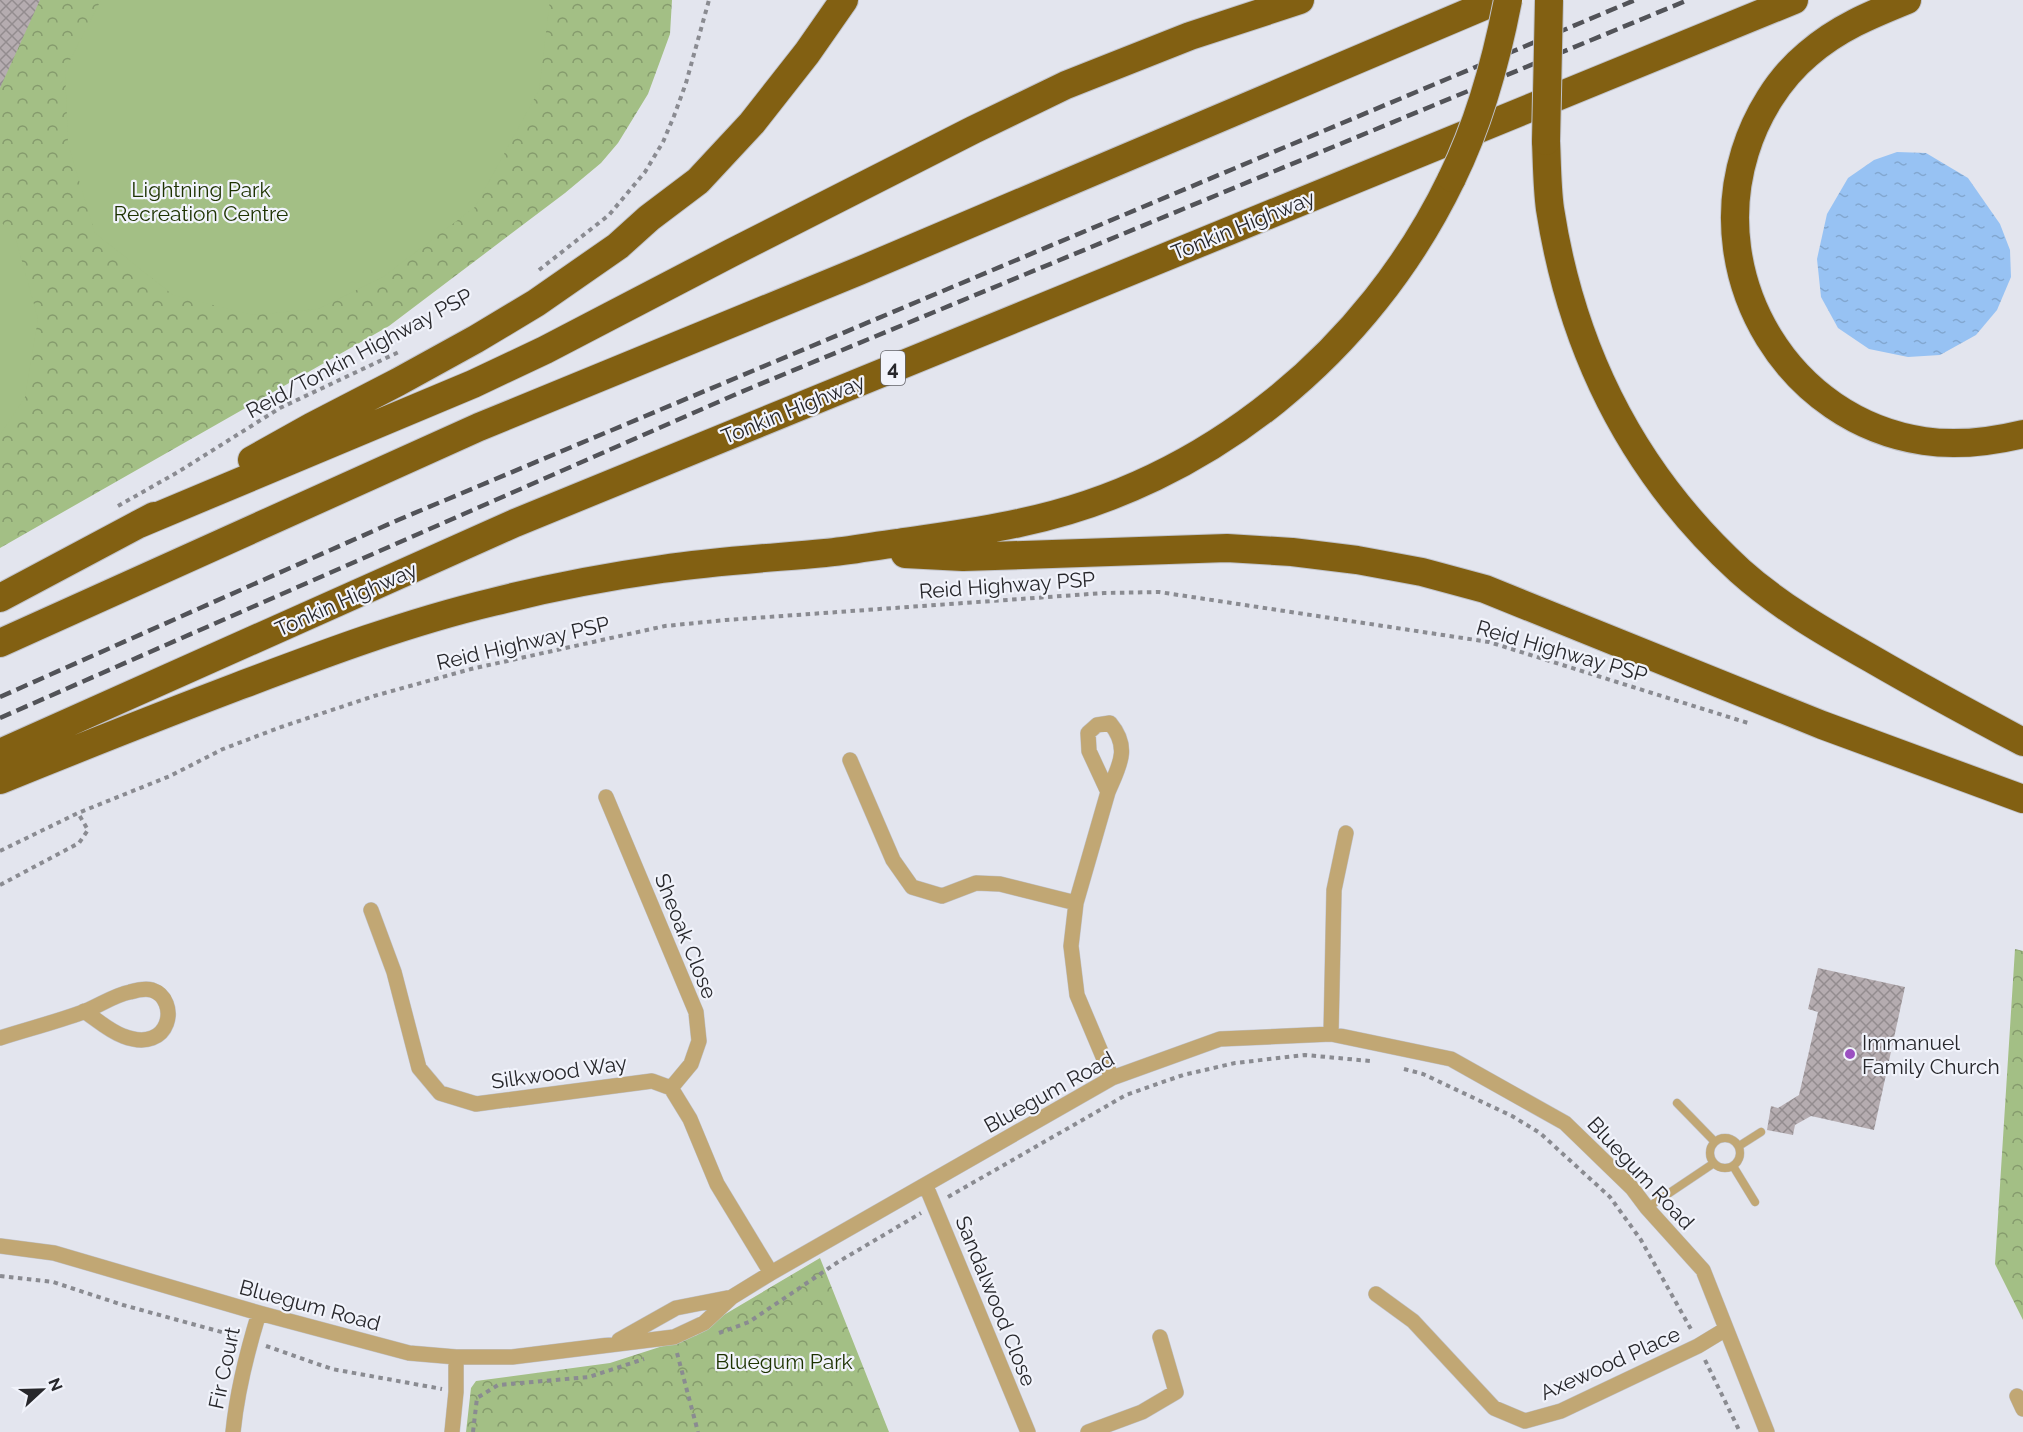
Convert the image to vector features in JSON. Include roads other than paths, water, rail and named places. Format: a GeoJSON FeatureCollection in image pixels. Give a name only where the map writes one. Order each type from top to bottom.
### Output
{"type":"FeatureCollection","features":[{"type":"Feature","properties":{"kind":"highway"},"geometry":{"type":"LineString","coordinates":[[0,598],[139,524],[310,427],[399,382],[476,339],[536,303],[618,246],[649,218],[698,181],[752,123],[807,53],[844,0]]}},
{"type":"Feature","properties":{"kind":"highway"},"geometry":{"type":"LineString","coordinates":[[139,524],[473,384],[545,350],[731,253],[1066,85],[1190,36],[1300,0]]}},
{"type":"Feature","properties":{"kind":"highway"},"geometry":{"type":"LineString","coordinates":[[0,643],[479,427],[859,271],[1498,0]]}},
{"type":"Feature","properties":{"kind":"highway"},"geometry":{"type":"LineString","coordinates":[[0,780],[327,652],[409,625],[491,602],[660,569],[839,551],[1022,523],[1074,509],[1135,486],[1174,467],[1221,440],[1299,382],[1346,337],[1381,295],[1412,251],[1440,204],[1464,155],[1483,104],[1498,52],[1508,0]]}},
{"type":"Feature","properties":{"kind":"highway"},"geometry":{"type":"LineString","coordinates":[[1549,0],[1546,141],[1550,207],[1560,264],[1583,342],[1612,406],[1648,466],[1692,522],[1741,571],[1797,614],[1952,705],[2023,742]]}},
{"type":"Feature","properties":{"kind":"highway","name":"Tonkin Highway"},"geometry":{"type":"LineString","coordinates":[[0,753],[515,523],[1794,0]]}},
{"type":"Feature","properties":{"kind":"highway"},"geometry":{"type":"LineString","coordinates":[[1906,0],[1861,18],[1832,35],[1798,64],[1783,80],[1764,107],[1750,137],[1740,169],[1735,202],[1735,236],[1740,269],[1749,301],[1782,359],[1805,384],[1831,404],[1860,421],[1891,434],[1923,441],[1957,444],[1990,442],[2023,434]]}},
{"type":"Feature","properties":{"kind":"highway"},"geometry":{"type":"LineString","coordinates":[[839,551],[963,557],[1227,548],[1335,557],[1422,572],[1485,589],[1822,725],[2023,799]]}},
{"type":"Feature","properties":{"kind":"street"},"geometry":{"type":"LineString","coordinates":[[850,760],[892,860],[912,887],[942,896],[976,883],[1000,884],[1076,903]]}},
{"type":"Feature","properties":{"kind":"street"},"geometry":{"type":"LineString","coordinates":[[1108,792],[1076,903],[1071,946],[1077,995],[1112,1078]]}},
{"type":"Feature","properties":{"kind":"street","name":"Sheoak Close"},"geometry":{"type":"LineString","coordinates":[[606,797],[696,1012],[699,1041],[691,1064],[672,1088]]}},
{"type":"Feature","properties":{"kind":"street"},"geometry":{"type":"LineString","coordinates":[[1331,1034],[1334,890],[1346,833]]}},
{"type":"Feature","properties":{"kind":"street","name":"Silkwood Way"},"geometry":{"type":"LineString","coordinates":[[371,910],[394,972],[419,1068],[440,1093],[476,1104],[652,1081],[672,1088]]}},
{"type":"Feature","properties":{"kind":"street"},"geometry":{"type":"LineString","coordinates":[[0,1038],[84,1011],[127,992],[143,989],[155,991],[165,1002],[169,1015],[165,1029],[157,1037],[147,1040],[122,1036],[84,1011]]}},
{"type":"Feature","properties":{"kind":"street","name":"Bluegum Road"},"geometry":{"type":"LineString","coordinates":[[0,1246],[54,1253],[259,1313],[409,1353],[456,1357],[512,1357],[674,1337],[704,1323],[732,1297],[771,1273],[1112,1078],[1220,1039],[1331,1034],[1451,1059],[1565,1123],[1632,1188],[1703,1270],[1767,1432]]}},
{"type":"Feature","properties":{"kind":"street"},"geometry":{"type":"LineString","coordinates":[[672,1088],[690,1119],[717,1184],[771,1273]]}},
{"type":"Feature","properties":{"kind":"street","name":"Sandalwood Close"},"geometry":{"type":"LineString","coordinates":[[926,1186],[1028,1432]]}},
{"type":"Feature","properties":{"kind":"street","name":"Axewood Place"},"geometry":{"type":"LineString","coordinates":[[1377,1294],[1413,1321],[1494,1408],[1525,1421],[1561,1412],[1698,1346],[1726,1329]]}},
{"type":"Feature","properties":{"kind":"street","name":"Bluegum Road"},"geometry":{"type":"LineString","coordinates":[[614,1343],[661,1314],[676,1308],[732,1297]]}},
{"type":"Feature","properties":{"kind":"street","name":"Fir Court"},"geometry":{"type":"LineString","coordinates":[[233,1432],[235,1411],[250,1340],[259,1313]]}},
{"type":"Feature","properties":{"kind":"street"},"geometry":{"type":"LineString","coordinates":[[1088,1432],[1142,1412],[1176,1392],[1160,1337]]}},
{"type":"Feature","properties":{"kind":"street"},"geometry":{"type":"LineString","coordinates":[[452,1432],[456,1392],[456,1357]]}},
{"type":"Feature","properties":{"kind":"lane"},"geometry":{"type":"LineString","coordinates":[[1677,1103],[1715,1142]]}},
{"type":"Feature","properties":{"kind":"lane"},"geometry":{"type":"LineString","coordinates":[[1739,1146],[1761,1132]]}},
{"type":"Feature","properties":{"kind":"lane"},"geometry":{"type":"LineString","coordinates":[[1728,1138],[1739,1146],[1740,1158],[1733,1166],[1723,1168],[1714,1163],[1710,1150],[1715,1142],[1728,1138]]}},
{"type":"Feature","properties":{"kind":"lane"},"geometry":{"type":"LineString","coordinates":[[1647,1208],[1714,1163]]}},
{"type":"Feature","properties":{"kind":"lane"},"geometry":{"type":"LineString","coordinates":[[1733,1166],[1755,1202]]}},
{"type":"Feature","properties":{"kind":"water"},"geometry":{"type":"Polygon","coordinates":[[[1897,152],[1926,153],[1968,178],[2000,224],[2010,250],[2011,277],[1997,310],[1976,335],[1940,355],[1908,357],[1869,349],[1838,328],[1821,297],[1817,259],[1827,214],[1848,178],[1874,160],[1897,152]]]}},
{"type":"Feature","properties":{"kind":"railway"},"geometry":{"type":"LineString","coordinates":[[0,697],[398,520],[1635,0]]}},
{"type":"Feature","properties":{"kind":"railway"},"geometry":{"type":"LineString","coordinates":[[0,718],[741,392],[1688,0]]}},
{"type":"Feature","properties":{"kind":"place","name":"Immanuel Family Church"},"geometry":{"type":"Point","coordinates":[1850,1054]}},
{"type":"Feature","properties":{"kind":"park label","name":"Lightning Park Recreation Centre"},"geometry":{"type":"Point","coordinates":[201,201]}},
{"type":"Feature","properties":{"kind":"park label","name":"Bluegum Park"},"geometry":{"type":"Point","coordinates":[784,1361]}}]}
